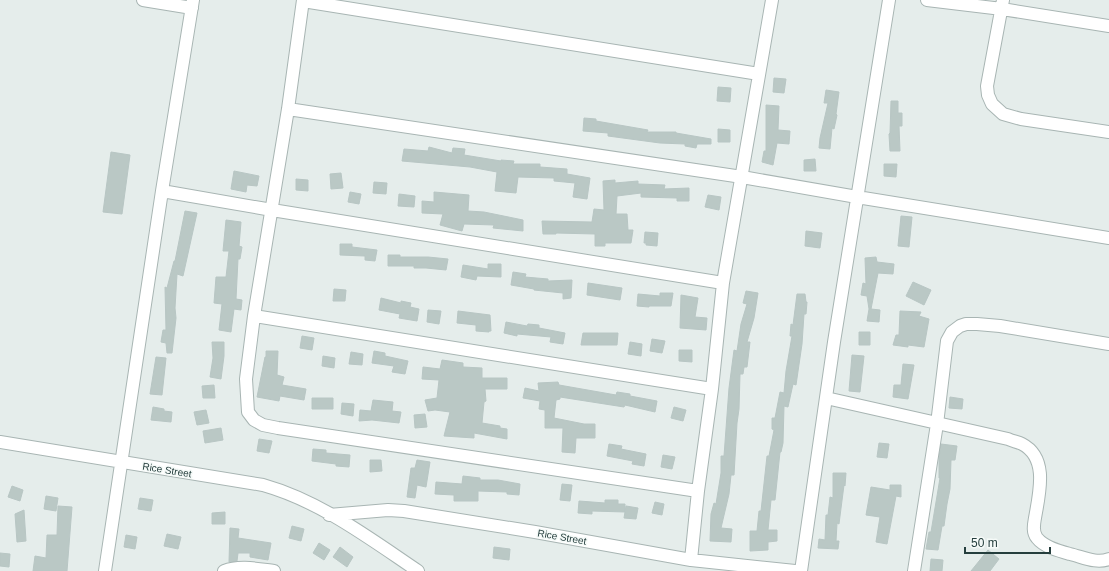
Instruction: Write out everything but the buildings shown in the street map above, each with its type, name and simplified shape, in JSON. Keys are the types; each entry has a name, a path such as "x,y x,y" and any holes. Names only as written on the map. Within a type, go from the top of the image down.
{"street":[{"path":"105,571 162,191 193,4 143,0"},
{"path":"698,491 263,425 254,420 248,412 246,379 254,316 288,109 303,0 759,74"},
{"path":"691,560 698,491 712,389 724,283 772,0"},
{"path":"801,571 826,398 889,0"},
{"path":"927,0 1002,4 1109,26"},
{"path":"1002,4 987,86 988,95 992,104 1004,114 1021,119 1109,132"},
{"path":"288,109 742,177 1109,238"},
{"path":"162,191 724,283"},
{"path":"254,316 712,389"},
{"path":"914,571 937,424 947,342 952,332 960,326 966,324 1000,326 1109,344"},
{"path":"826,398 1008,440 1023,445 1034,453 1038,460 1040,471 1040,489 1034,531 1036,537 1042,543 1062,552 1096,561 1104,561 1109,559"},
{"name":"Rice Street","path":"0,442 263,485 288,493 354,528 418,571"},
{"name":"Rice Street","path":"329,515 388,510 404,511 535,532 691,560 795,571"},
{"path":"224,571 242,568 274,571"}]}
